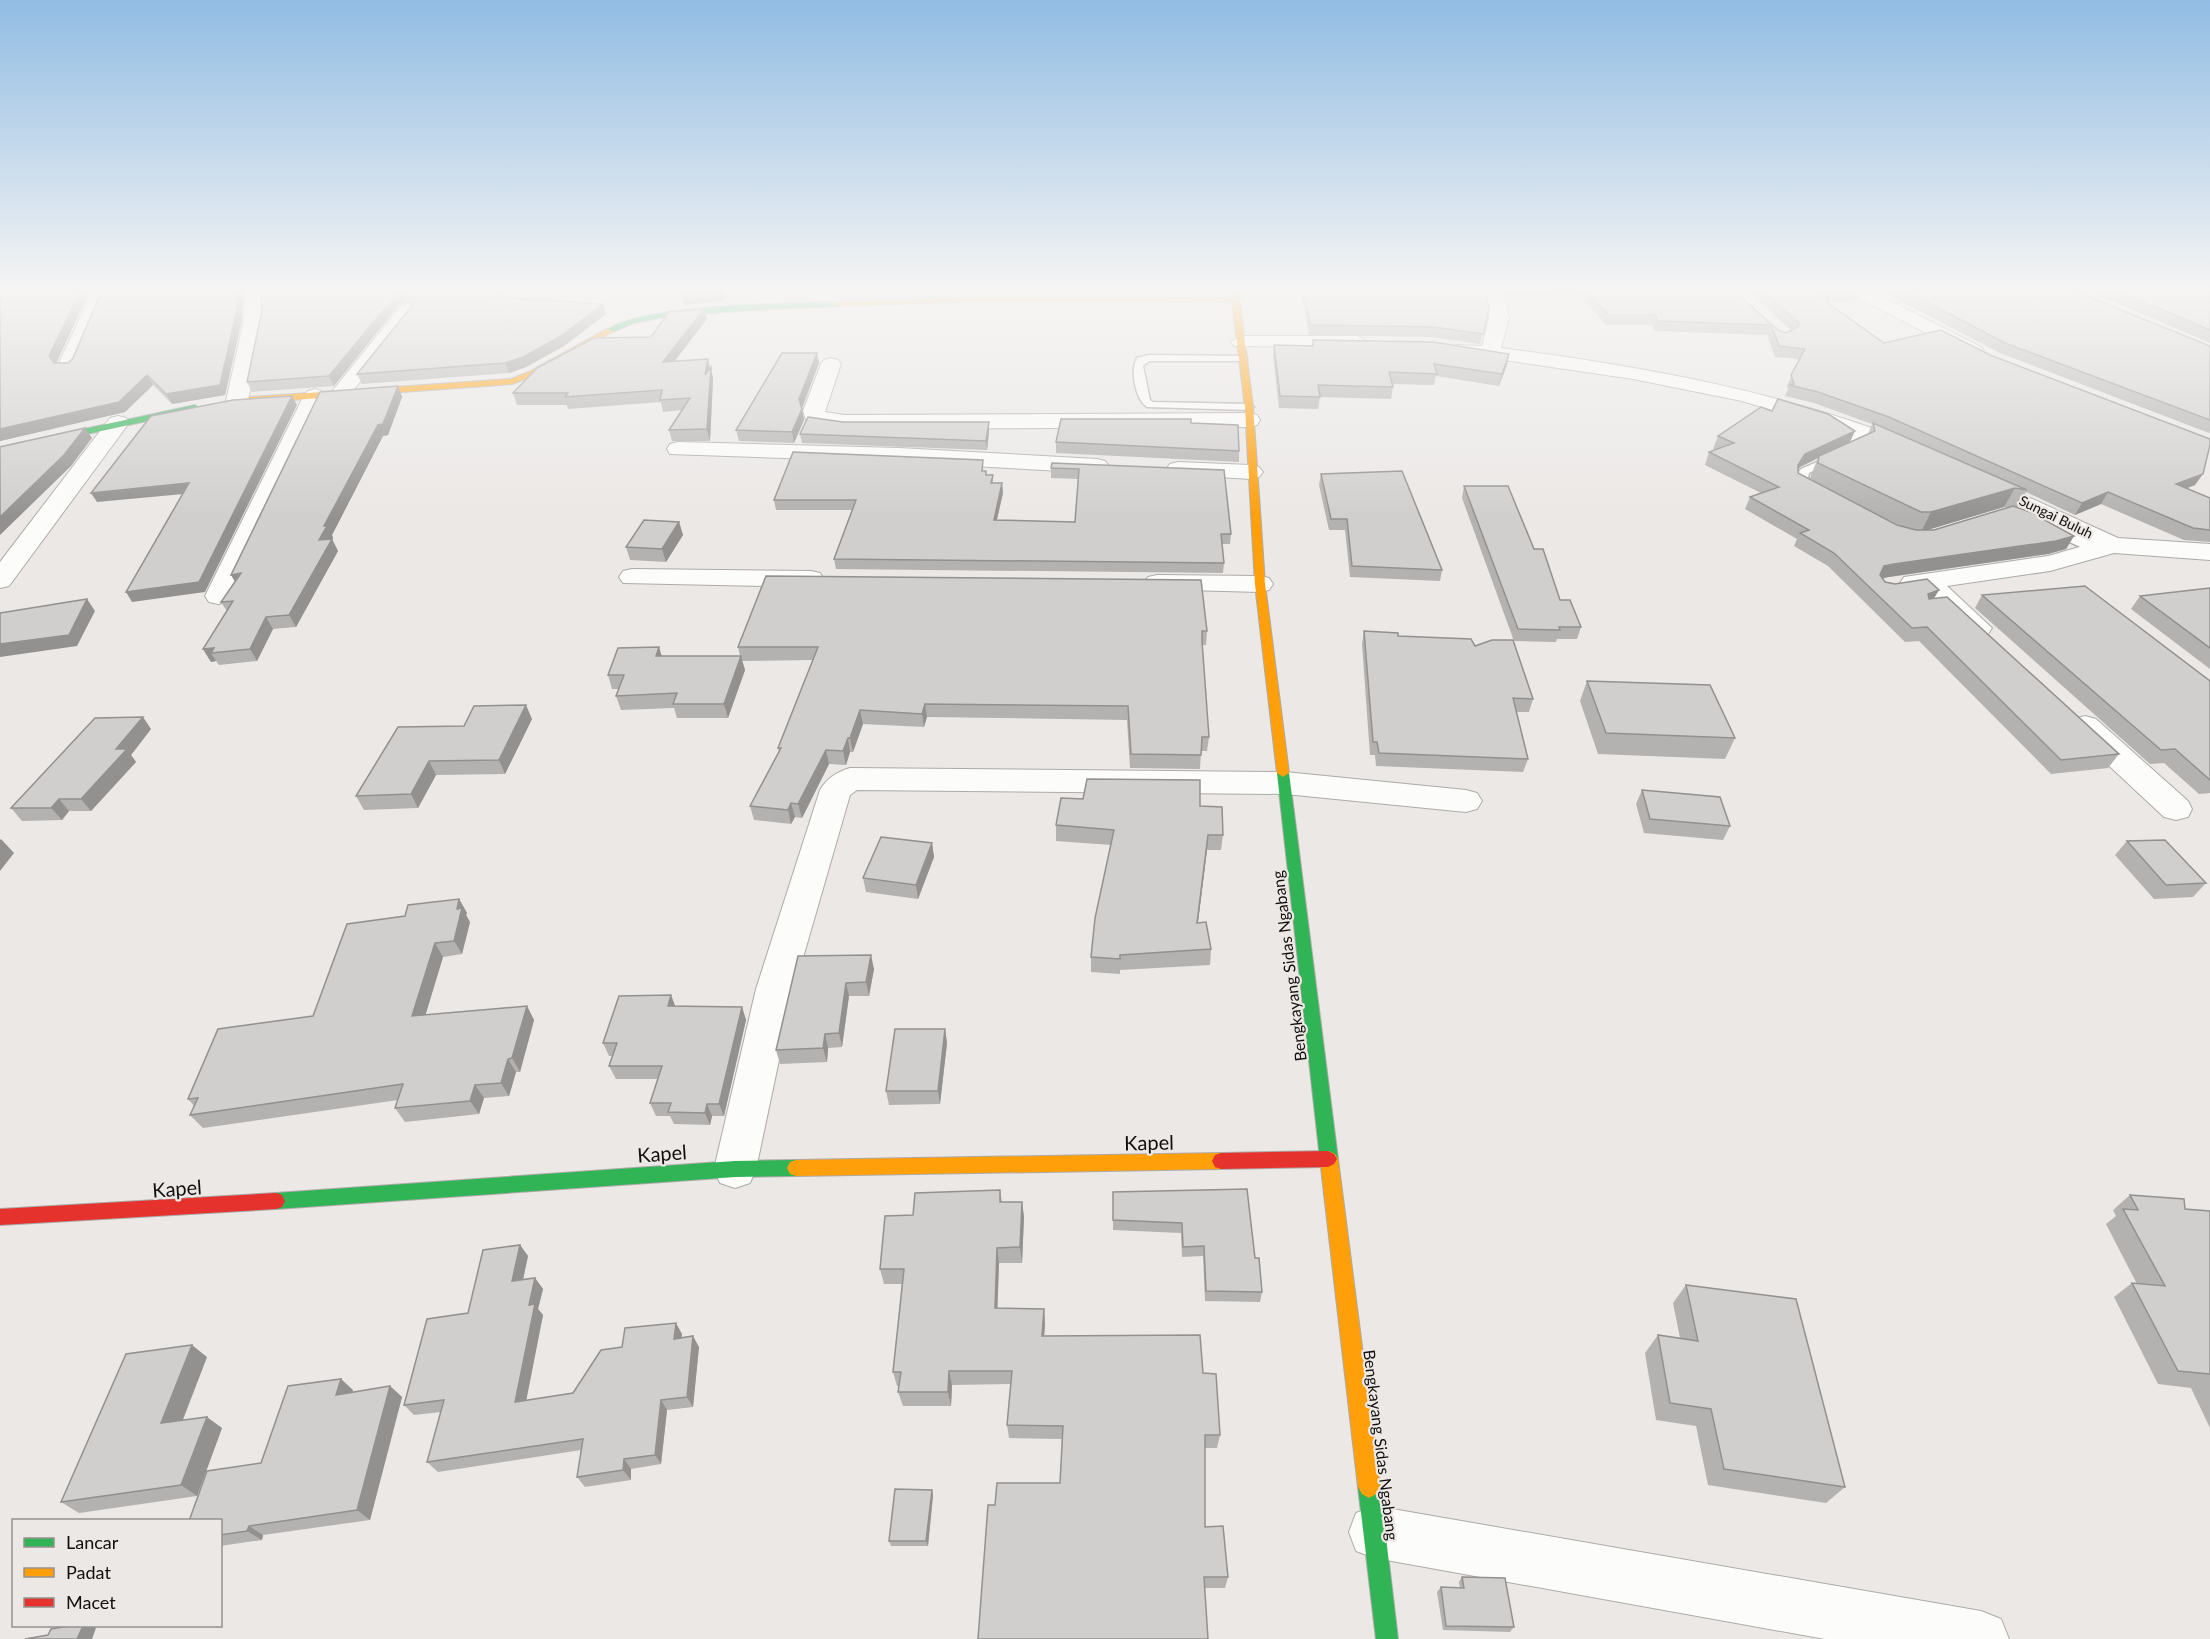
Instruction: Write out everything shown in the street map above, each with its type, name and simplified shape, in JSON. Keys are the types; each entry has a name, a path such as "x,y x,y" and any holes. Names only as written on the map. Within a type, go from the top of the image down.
{"main road":[{"path":"0,450 118,423 225,403 512,381 549,364"},
{"name":"Bengkayang Sidas Ngabang","path":"1244,364 1260,584 1387,1639"},
{"name":"Kapel","path":"0,1217 134,1211 735,1169 1328,1160"}],"street":[{"path":"225,403 238,364"},
{"path":"341,393 364,364"},
{"path":"831,364 814,411 819,420 844,422 1249,414"},
{"path":"1568,364 1696,385 1805,410 1875,435 1929,459"},
{"path":"218,596 315,395"},
{"path":"0,580 118,423"},
{"path":"678,449 888,455 1122,467"},
{"path":"1157,468 1251,472"},
{"name":"Sungai Buluh","path":"1962,473 2104,547 2210,552"},
{"path":"1888,587 2050,563 2104,547"},
{"path":"2050,563 2078,585"},
{"path":"633,577 832,579"},
{"path":"1926,581 1995,644"},
{"path":"1128,583 1260,584"},
{"path":"2064,706 2176,808"},
{"path":"735,1169 775,989 803,891 836,790 842,784 862,778 1285,783 1466,801"},
{"path":"1375,1532 1981,1639"}],"lane":[{"path":"1139,364 1145,401 1151,405 1249,414"},
{"path":"1805,410 1848,434 1859,443 1855,449 1805,471 1800,479 1801,485 1817,495"},
{"path":"2023,517 2104,547"}],"building":[{"path":"0,364 225,364 220,385 166,394 147,375 119,402 0,429"},
{"path":"251,364 339,364 329,376 247,382"},
{"path":"365,364 485,364 357,374"},
{"path":"544,364 707,364 705,375 711,367 707,429 669,430 690,398 660,400 662,390 565,397 568,393 513,393 537,368"},
{"path":"775,364 813,364 799,399 802,409 792,432 736,430"},
{"path":"1276,364 1434,364 1437,374 1389,372 1393,387 1318,385 1320,397 1280,396"},
{"path":"1437,364 1505,364 1502,374"},
{"path":"1797,364 2015,364 2210,439 2203,474 2176,484 2210,498 2210,530 2193,528 2108,492 2082,503 1889,417 1818,392 1789,385 1794,384 1791,375"},
{"path":"2062,364 2210,364 2210,420"},
{"path":"398,386 383,424 378,425 324,526 327,526 319,540 332,539 289,615 266,617 250,649 211,653 214,648 203,649 233,601 221,602 241,573 231,575 320,392"},
{"path":"292,396 199,582 126,592 189,483 91,493 151,416 233,400"},
{"path":"1778,399 1828,414 1855,431 1805,454 1798,465 1798,473 1897,525 1916,530 1934,530 2013,506 2044,517 2041,518 2074,536 2056,541 1884,566 1880,575 1885,582 1895,584 1927,579 1939,590 1928,594 1929,599 1947,597 2119,754 2061,760 1927,627 1912,628 1834,553 1800,533 1809,530 1750,497 1779,487 1709,452 1734,443 1718,436 1761,407 1772,411"},
{"path":"808,417 843,422 989,422 986,441 800,434"},
{"path":"1061,419 1191,419 1191,423 1238,425 1239,451 1056,442"},
{"path":"1873,423 2027,490 2015,488 1931,512 1921,512 1818,463 1819,456 1875,431"},
{"path":"85,428 64,455 0,517 0,447"},
{"path":"793,452 983,460 982,471 986,471 986,475 993,475 991,483 1002,483 994,520 1075,522 1079,469 1051,468 1052,463 1224,470 1231,534 1221,534 1224,563 834,559 856,500 774,500"},
{"path":"1402,471 1442,570 1352,566 1347,519 1331,519 1321,474"},
{"path":"1464,486 1508,486 1534,549 1543,549 1560,600 1570,600 1581,627 1559,627 1560,630 1518,629"},
{"path":"644,520 679,522 662,549 626,547"},
{"path":"766,576 1201,580 1207,631 1202,631 1202,641 1209,737 1202,737 1201,755 1131,754 1128,706 925,704 922,714 860,710 843,751 826,750 798,804 791,803 788,810 750,806 781,748 778,748 818,647 738,647"},
{"path":"2085,586 2210,681 2210,780 2175,749 2161,750 1982,595"},
{"path":"2210,588 2210,648 2140,596"},
{"path":"87,599 69,635 0,644 0,613"},
{"path":"1364,631 1398,633 1398,636 1471,639 1475,646 1492,640 1513,640 1533,699 1513,698 1528,759 1379,753 1377,742 1373,742"},
{"path":"659,647 656,656 741,656 724,704 673,704 677,693 616,696 624,675 608,675 618,648"},
{"path":"1587,681 1710,685 1735,738 1606,733"},
{"path":"526,705 499,760 429,761 411,794 356,796 398,727 464,726 474,706"},
{"path":"143,717 116,749 127,749 81,799 59,799 51,808 11,808 95,718"},
{"path":"1087,779 1200,780 1200,806 1222,807 1223,835 1208,835 1197,923 1206,922 1211,949 1120,955 1120,959 1091,957 1095,918 1114,830 1056,825 1061,798 1083,799"},
{"path":"1642,790 1720,797 1730,826 1650,819"},
{"path":"881,837 932,843 916,885 863,878"},
{"path":"2165,840 2206,883 2166,885 2127,841"},
{"path":"459,899 457,909 462,908 454,941 435,943 412,1016 527,1006 512,1058 508,1059 501,1083 475,1085 470,1101 395,1108 403,1084 190,1115 198,1098 188,1099 218,1029 313,1016 347,924 405,916 408,905"},
{"path":"871,955 866,982 846,983 839,1033 825,1034 823,1048 776,1050 798,956"},
{"path":"671,995 668,1006 742,1007 719,1104 707,1104 705,1113 668,1112 671,1103 650,1103 662,1066 609,1066 617,1043 603,1043 619,996"},
{"path":"895,1029 945,1029 938,1091 886,1091"},
{"path":"1247,1189 1255,1258 1259,1258 1262,1292 1206,1291 1204,1246 1183,1247 1182,1223 1113,1220 1113,1192"},
{"path":"1000,1190 1000,1202 1022,1202 1020,1247 997,1248 995,1308 1044,1309 1042,1336 1200,1335 1203,1373 1216,1374 1220,1435 1205,1435 1205,1527 1223,1526 1228,1577 1204,1577 1208,1639 978,1639 988,1505 995,1505 997,1483 1060,1483 1063,1426 1007,1425 1012,1371 949,1371 948,1392 898,1392 901,1372 893,1372 904,1269 880,1269 885,1216 913,1215 915,1193"},
{"path":"2130,1195 2184,1199 2185,1209 2210,1211 2210,1374 2178,1371 2132,1283 2165,1286 2123,1209 2138,1210"},
{"path":"520,1245 512,1281 535,1278 529,1305 535,1304 515,1402 573,1393 601,1350 622,1347 625,1328 676,1323 674,1339 693,1336 687,1397 661,1400 655,1455 624,1459 623,1470 577,1477 583,1439 427,1462 444,1400 404,1405 427,1319 468,1313 483,1250"},
{"path":"1686,1285 1796,1299 1845,1487 1724,1469 1711,1409 1670,1403 1658,1335 1698,1341"},
{"path":"192,1345 161,1423 207,1417 181,1485 61,1502 126,1354"},
{"path":"341,1379 336,1395 390,1386 357,1510 249,1526 247,1531 222,1535 222,1519 190,1519 207,1471 261,1463 288,1386"},
{"path":"895,1489 932,1490 926,1541 889,1541"},
{"path":"1462,1577 1505,1578 1514,1627 1446,1626 1441,1587 1464,1588"},
{"path":"83,1627 77,1639 25,1639 48,1635 51,1629"}],"traffic: fast":[{"path":"0,450 195,408"},
{"path":"1283,773 1329,1159"},
{"path":"276,1201 735,1169 796,1168"},
{"path":"1369,1487 1387,1639"}],"traffic: slow":[{"path":"249,400 512,381 549,364"},
{"path":"1244,364 1249,407 1260,584 1283,773"},
{"path":"1329,1159 1369,1487"},
{"path":"796,1168 1221,1161"}],"traffic: jam":[{"path":"1221,1161 1328,1159"},
{"path":"0,1217 276,1201"}]}
